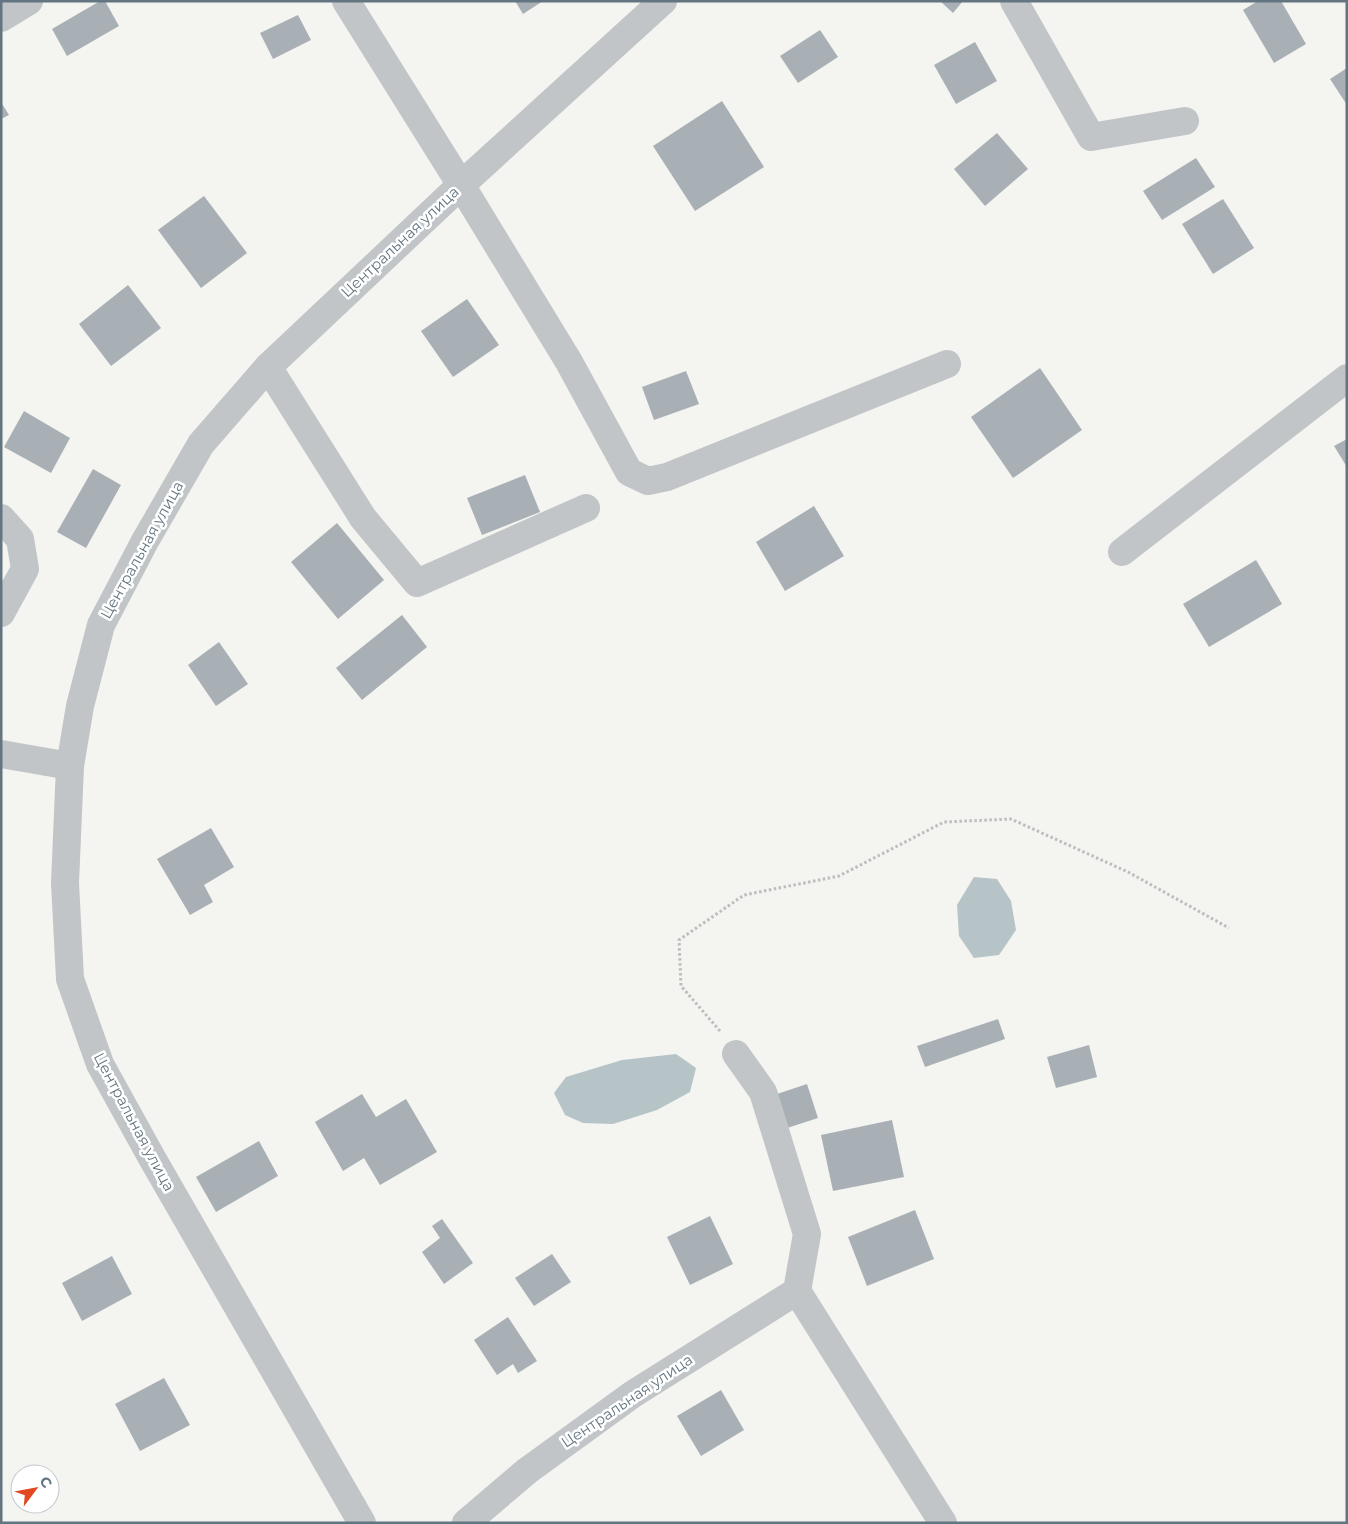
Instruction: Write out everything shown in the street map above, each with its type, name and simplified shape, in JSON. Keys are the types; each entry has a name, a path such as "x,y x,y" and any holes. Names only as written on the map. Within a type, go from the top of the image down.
{"street":[{"path":"1,18 29,1"},
{"path":"346,1 569,362 629,472 648,481 667,477 947,364"},
{"name":"Центральная улица","path":"362,1523 100,1064 70,979 65,883 70,766 80,706 101,625 145,541 202,444 268,367 461,185 663,1"},
{"path":"1014,1 1091,137 1184,121"},
{"path":"268,367 363,518 417,583 586,508"},
{"path":"1122,552 1347,378"},
{"path":"1,518 20,539 25,568 1,612"},
{"path":"1,754 70,766"},
{"path":"736,1054 763,1092 807,1234 797,1291 943,1523"},
{"name":"Центральная улица","path":"466,1523 527,1471 632,1394 797,1291"}],"path":[{"path":"736,1054 727,1039 681,986 680,940 744,895 838,876 944,822 1011,818 1128,872 1229,928"}],"shaded area":[{"path":"974,877 997,879 1011,901 1016,930 999,955 974,958 959,936 957,905"},
{"path":"676,1054 696,1068 690,1092 657,1110 613,1124 583,1123 565,1115 554,1093 566,1077 622,1060"}],"building":[{"path":"100,1 105,1 119,26 67,56 52,29"},
{"path":"515,1 543,1 523,14"},
{"path":"940,1 963,1 953,13"},
{"path":"1258,1 1281,1 1306,44 1274,63 1243,10"},
{"path":"298,15 311,40 273,59 260,33"},
{"path":"820,30 838,57 798,83 780,56"},
{"path":"975,42 997,81 956,104 934,65"},
{"path":"1347,68 1347,105 1330,79"},
{"path":"722,101 764,167 695,211 653,146"},
{"path":"1,102 9,115 1,119"},
{"path":"997,133 1028,169 985,206 954,169"},
{"path":"1196,158 1215,187 1162,220 1143,191"},
{"path":"204,196 247,253 201,288 158,230"},
{"path":"1223,199 1254,248 1213,274 1182,224"},
{"path":"128,285 161,328 111,366 79,324"},
{"path":"467,299 499,345 453,377 421,331"},
{"path":"1040,368 1082,430 1013,478 971,417"},
{"path":"686,371 699,404 654,420 642,387"},
{"path":"24,411 70,438 51,473 4,447"},
{"path":"1347,439 1347,467 1334,446"},
{"path":"93,469 121,485 86,548 57,532"},
{"path":"525,475 540,512 482,535 467,498"},
{"path":"814,506 844,556 785,591 756,542"},
{"path":"337,523 384,580 338,619 291,562"},
{"path":"1256,560 1282,604 1209,647 1183,604"},
{"path":"402,615 427,647 362,700 336,668"},
{"path":"219,642 248,684 216,706 188,665"},
{"path":"211,828 234,867 204,885 213,902 190,915 157,859"},
{"path":"998,1019 1005,1039 925,1067 917,1046"},
{"path":"1089,1045 1097,1077 1056,1088 1047,1057"},
{"path":"807,1084 818,1118 784,1129 774,1095"},
{"path":"362,1094 376,1117 406,1099 437,1152 380,1185 364,1158 343,1171 315,1122"},
{"path":"892,1120 904,1177 833,1191 821,1135"},
{"path":"259,1141 278,1176 216,1212 196,1177"},
{"path":"915,1210 934,1259 867,1286 848,1237"},
{"path":"710,1216 733,1264 690,1285 667,1237"},
{"path":"442,1219 473,1263 444,1284 422,1252 440,1238 432,1226"},
{"path":"552,1254 571,1282 534,1306 515,1278"},
{"path":"112,1256 132,1294 82,1321 62,1283"},
{"path":"508,1317 537,1361 518,1373 513,1364 497,1375 474,1340"},
{"path":"164,1378 190,1425 140,1451 115,1404"},
{"path":"721,1390 744,1430 701,1456 677,1416"}]}
